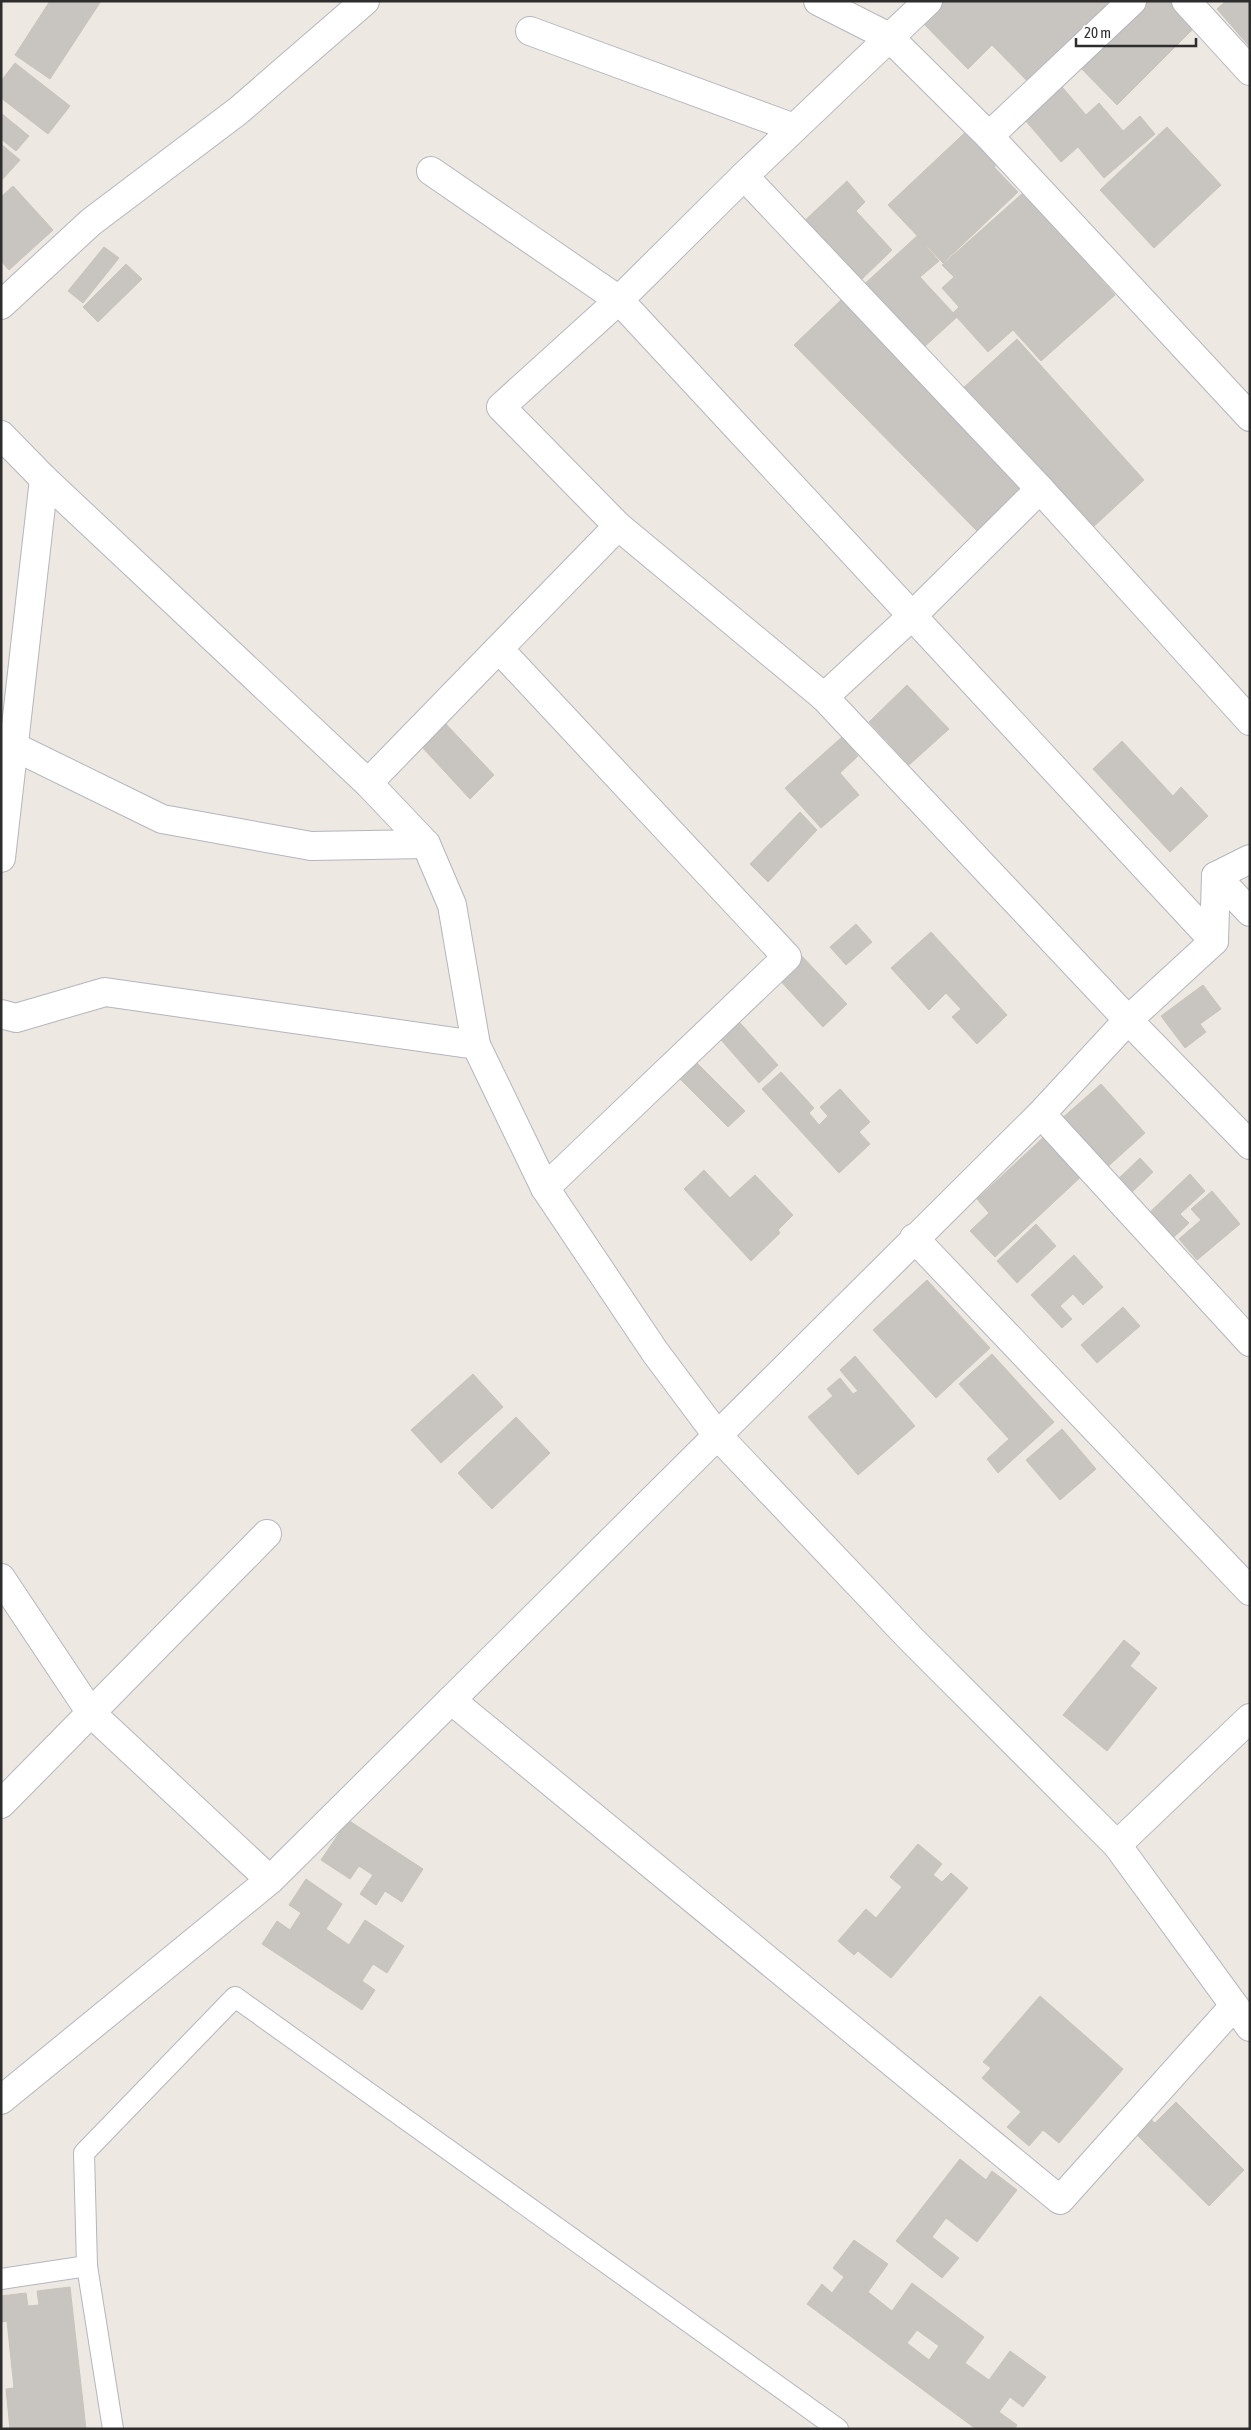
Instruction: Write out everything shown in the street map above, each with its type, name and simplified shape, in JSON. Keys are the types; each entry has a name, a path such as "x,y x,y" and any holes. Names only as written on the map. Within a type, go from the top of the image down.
{"street":[{"path":"1,305 91,222 238,111 365,1"},
{"path":"818,1 890,37 989,136 1250,417"},
{"path":"928,1 744,176 619,300 501,408 618,526 824,697 1128,1020 1250,1145"},
{"path":"989,136 1132,1"},
{"path":"1186,1 1250,71"},
{"path":"530,31 794,128"},
{"path":"431,171 619,300 1214,941"},
{"path":"744,176 1040,489 1250,721"},
{"path":"1,435 44,479 368,783 426,844 452,905 476,1045 545,1188 655,1352 717,1435 912,1640 1117,1845 1242,2017 1060,2200 451,1700"},
{"path":"1,858 44,479"},
{"path":"824,697 912,616 1040,489"},
{"path":"368,783 618,526"},
{"path":"499,649 787,957 545,1188"},
{"path":"15,747 162,819 311,846 426,844"},
{"path":"1216,876 1250,860"},
{"path":"1,2100 270,1880 1040,1114 1128,1020 1214,941 1216,876"},
{"path":"1216,876 1250,912"},
{"path":"1,1014 16,1018 105,992 476,1045"},
{"path":"1040,1114 1250,1342"},
{"path":"914,1238 1250,1591"},
{"path":"1,1804 267,1534"},
{"path":"1,1578 91,1713 270,1880"},
{"path":"1117,1845 1250,1718"}],"lane":[{"path":"113,2429 87,2266 84,2154 235,1997 838,2429"},
{"path":"1,2279 87,2266"}],"building":[{"path":"50,1 101,1 50,79 15,55"},
{"path":"942,1 1123,1 1035,89 992,45 968,69 921,21"},
{"path":"1137,1 1169,1 1195,27 1117,105 1075,62"},
{"path":"1226,1 1250,1 1249,46 1217,9"},
{"path":"15,63 70,106 48,134 1,98 1,81"},
{"path":"1057,81 1086,115 1099,103 1123,131 1140,116 1155,134 1104,178 1078,147 1061,162 1019,113"},
{"path":"1,113 29,136 16,151 1,139"},
{"path":"973,125 1004,158 994,167 1018,192 943,263 888,205"},
{"path":"1167,127 1221,185 1154,248 1100,190"},
{"path":"1,144 20,160 1,181"},
{"path":"847,181 865,202 856,211 892,250 859,282 800,225"},
{"path":"13,186 53,230 9,270 1,261 1,197"},
{"path":"1024,192 1115,295 1041,361 1013,330 988,352 953,313 959,307 942,288 954,277 942,265"},
{"path":"917,236 939,261 920,277 957,317 923,348 860,288"},
{"path":"104,247 119,258 83,303 68,291"},
{"path":"126,264 142,279 98,322 83,307"},
{"path":"841,300 1024,487 978,532 794,345"},
{"path":"1017,339 1144,480 1090,530 962,389"},
{"path":"907,685 949,729 909,765 869,722"},
{"path":"445,723 494,775 470,799 421,746"},
{"path":"842,737 858,756 840,773 859,795 821,828 785,788"},
{"path":"1122,741 1173,796 1181,787 1208,816 1170,852 1093,769"},
{"path":"800,812 817,830 768,882 750,864"},
{"path":"856,924 872,942 846,965 830,947"},
{"path":"931,932 1007,1015 977,1044 952,1017 961,1009 946,993 929,1010 891,968"},
{"path":"799,953 847,1004 823,1027 775,975"},
{"path":"1203,985 1221,1009 1200,1024 1206,1032 1185,1048 1161,1016"},
{"path":"733,1015 778,1065 759,1083 714,1032"},
{"path":"692,1058 745,1111 728,1127 676,1075"},
{"path":"781,1072 814,1108 809,1113 819,1125 828,1116 820,1107 840,1089 870,1122 859,1132 870,1144 839,1173 762,1089"},
{"path":"1101,1084 1145,1133 1104,1170 1060,1120"},
{"path":"1048,1133 1085,1173 995,1257 970,1231 989,1213 977,1199"},
{"path":"1140,1158 1153,1172 1128,1196 1115,1182"},
{"path":"704,1170 730,1198 755,1175 793,1215 778,1230 780,1233 751,1261 684,1189"},
{"path":"1190,1174 1205,1191 1180,1214 1189,1223 1173,1238 1150,1212"},
{"path":"1212,1191 1240,1224 1197,1260 1179,1239 1201,1220 1191,1209"},
{"path":"1036,1224 1056,1246 1017,1283 997,1261"},
{"path":"1074,1255 1103,1287 1083,1305 1073,1294 1060,1306 1072,1319 1062,1328 1031,1295"},
{"path":"927,1280 990,1348 936,1398 873,1330"},
{"path":"1123,1307 1140,1326 1097,1363 1081,1345"},
{"path":"992,1354 1054,1422 998,1473 987,1459 1009,1439 959,1384"},
{"path":"855,1356 915,1426 858,1475 808,1417 833,1396 827,1389 840,1378 853,1394 858,1391 840,1370"},
{"path":"473,1374 503,1407 441,1463 411,1430"},
{"path":"516,1417 550,1453 492,1509 458,1473"},
{"path":"1062,1429 1096,1469 1060,1500 1026,1460"},
{"path":"1124,1640 1140,1653 1130,1666 1157,1688 1107,1751 1063,1715"},
{"path":"348,1820 423,1869 402,1902 385,1891 376,1905 360,1894 373,1875 359,1866 350,1879 321,1860"},
{"path":"918,1844 942,1864 933,1875 942,1882 951,1873 968,1888 891,1978 858,1951 854,1955 838,1941 866,1909 876,1918 902,1887 890,1877"},
{"path":"306,1879 342,1904 326,1929 349,1945 365,1920 404,1946 387,1973 373,1964 362,1981 375,1990 362,2010 262,1944 277,1921 290,1930 301,1913 289,1905"},
{"path":"1040,1996 1123,2069 1059,2143 1043,2130 1029,2146 1007,2127 1021,2112 982,2078 991,2068 983,2062"},
{"path":"1176,2102 1244,2170 1209,2206 1131,2129 1145,2115 1155,2123"},
{"path":"960,2159 986,2180 992,2171 1017,2190 977,2242 946,2218 932,2237 959,2258 942,2278 896,2241"},
{"path":"854,2240 888,2264 868,2292 892,2311 912,2283 984,2337 965,2363 989,2380 1010,2351 1046,2377 1023,2407 1010,2397 999,2412 1017,2425 1014,2429 976,2429 807,2304 822,2284 832,2293 844,2277 833,2268","holes":["917,2330 939,2346 929,2360 907,2343"]},
{"path":"70,2287 86,2429 10,2429 6,2389 14,2388 7,2321 1,2322 1,2296 26,2293 28,2306 39,2305 37,2291"}]}
